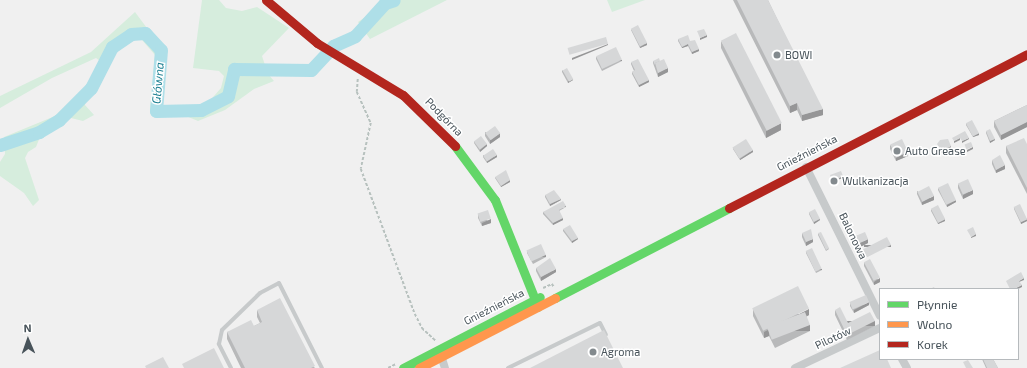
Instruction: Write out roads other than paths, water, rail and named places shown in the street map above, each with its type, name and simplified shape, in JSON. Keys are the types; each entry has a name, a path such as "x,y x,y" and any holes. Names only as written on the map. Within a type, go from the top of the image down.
{"main road":[{"name":"Podgórna","path":"266,0 317,43 339,55 416,105 478,173 495,200 536,304"},
{"name":"Gnieźnieńska","path":"403,368 440,353 1027,54"},
{"name":"Gnieźnieńska","path":"536,304 556,290 598,273"},
{"name":"Gnieźnieńska","path":"418,368 440,353"}],"street":[{"name":"Balonowa","path":"806,167 879,314"},
{"name":"Pilotów","path":"795,368 879,328"},
{"path":"440,353 445,368"}],"lane":[{"path":"231,368 219,344 222,330 260,293 279,283 322,368"},
{"path":"508,368 600,323 609,342"}],"waterway":[{"name":"Główna","path":"0,145 39,132 59,120 91,88 112,47 131,34 145,33 161,50 156,111 201,110 228,96 234,69 311,70 333,46 355,36 385,3 394,0"}],"place":[{"name":"BOWI","path":"777,55"},
{"name":"Auto Grease","path":"897,151"},
{"name":"Wulkanizacja","path":"834,181"},
{"name":"Agroma","path":"593,352"}]}
